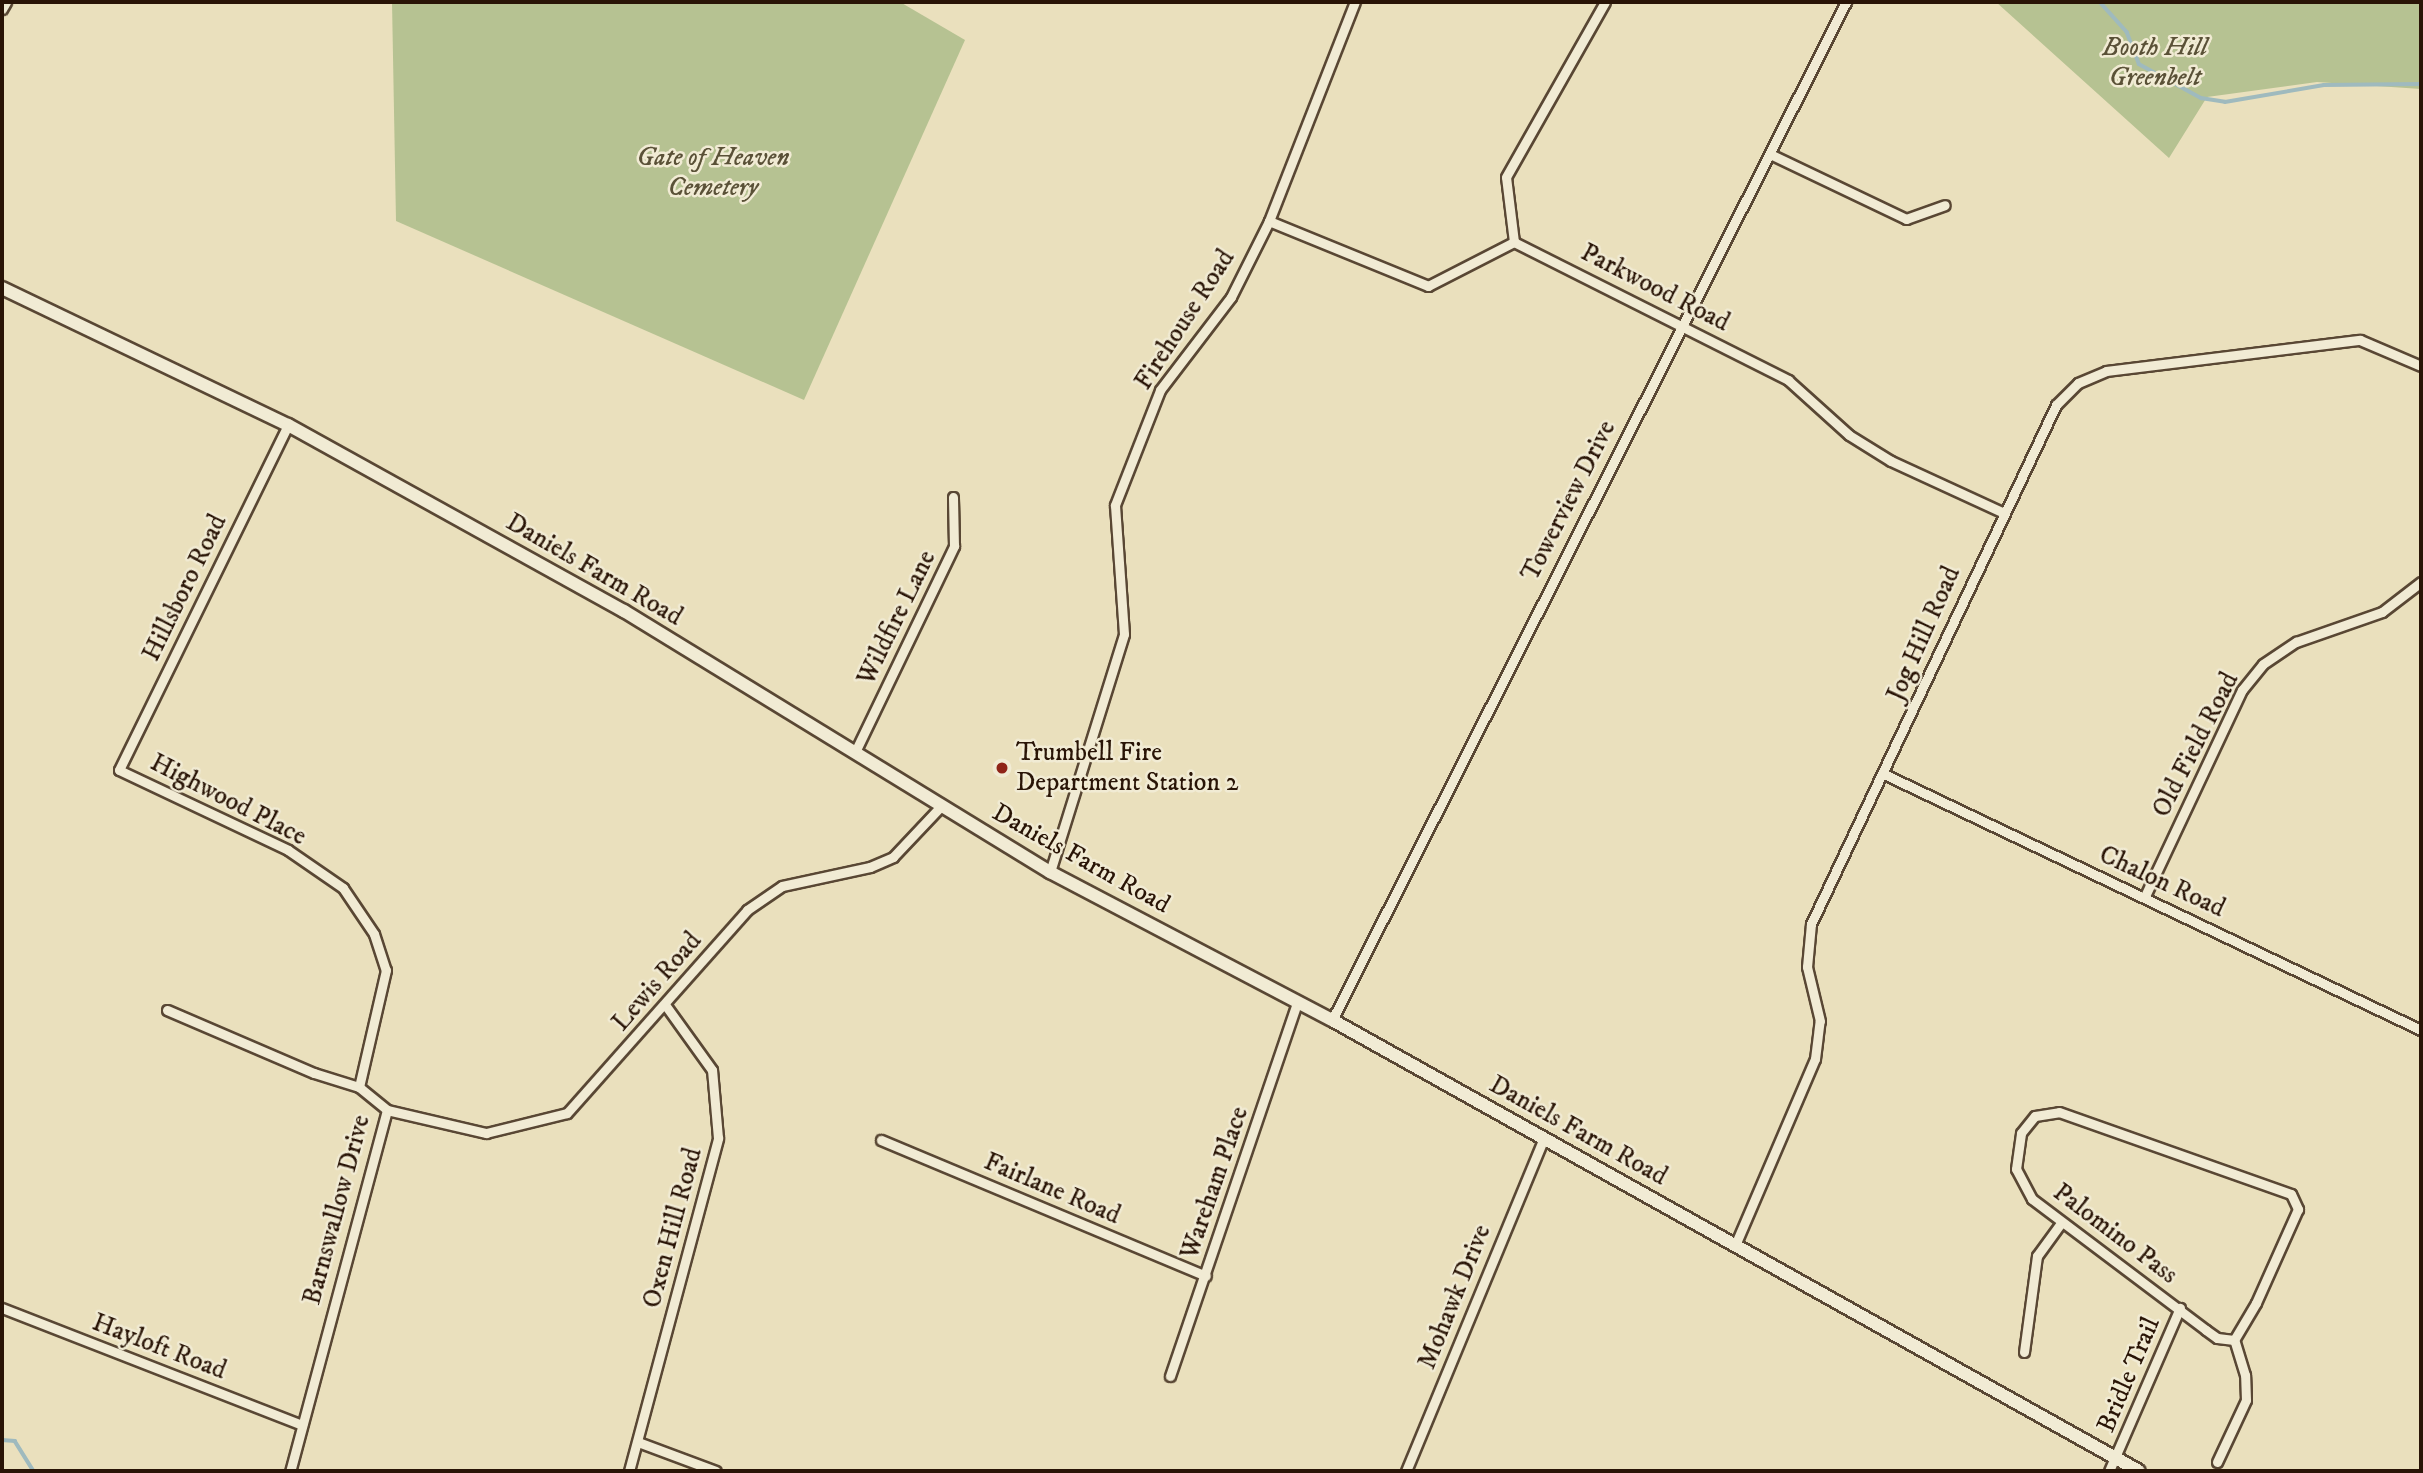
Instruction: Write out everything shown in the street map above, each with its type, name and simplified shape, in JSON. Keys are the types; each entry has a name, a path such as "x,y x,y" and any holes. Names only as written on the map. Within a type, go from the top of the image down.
{"main road":[{"name":"Daniels Farm Road","path":"2,288 288,425 624,611 1050,872 1332,1020 1543,1140 1736,1243 2139,1471"}],"street":[{"path":"2,9 6,2"},
{"name":"Firehouse Road","path":"1050,872 1124,634 1115,505 1160,390 1231,297 1269,221 1355,2"},
{"path":"1269,221 1428,286 1514,242 1506,177 1605,2"},
{"name":"Towerview Drive","path":"1332,1020 1846,2"},
{"path":"1770,154 1906,219 1945,205"},
{"name":"Parkwood Road","path":"1514,242 1682,324 1788,380 1849,435 1891,461 2002,512"},
{"name":"Jog Hill Road","path":"1736,1243 1815,1059 1820,1021 1807,967 1811,924 1884,774 2002,512 2056,405 2078,383 2106,371 2360,340 2421,366"},
{"name":"Hillsboro Road","path":"119,770 288,425"},
{"name":"Wildfire Lane","path":"855,752 954,546 953,497"},
{"name":"Old Field Road","path":"2145,896 2242,690 2263,664 2296,642 2382,612 2416,590 2421,582"},
{"name":"Highwood Place","path":"119,770 288,850 343,888 374,934 386,970"},
{"name":"Chalon Road","path":"1884,774 2145,896 2421,1030"},
{"name":"Lewis Road","path":"387,1110 486,1133 567,1113 763,897 782,886 837,876 893,857 942,806"},
{"name":"Barnswallow Drive","path":"290,1471 387,1110 359,1087 386,970"},
{"name":"Wareham Place","path":"1170,1376 1297,1003"},
{"name":"Oxen Hill Road","path":"629,1471 718,1138 712,1070 666,1006"},
{"path":"167,1010 314,1073 359,1087"},
{"name":"Palomino Pass","path":"2059,1112 2291,1194 2298,1209 2256,1303 2234,1339 2217,1338 2180,1308 2061,1223 2032,1199 2016,1169 2021,1133 2035,1116 2059,1112"},
{"name":"Fairlane Road","path":"881,1140 1206,1276"},
{"name":"Mohawk Drive","path":"1406,1471 1543,1140"},
{"path":"2024,1352 2037,1256 2061,1223"},
{"name":"Hayloft Road","path":"2,1308 302,1425"},
{"name":"Bridle Trail","path":"2109,1471 2117,1458 2180,1308"},
{"path":"2217,1462 2246,1400 2245,1375 2234,1339"},
{"path":"638,1442 716,1471"}],"green space":[{"name":"Gate of Heaven Cemetery","path":"392,2 900,2 965,40 804,400 396,221"},
{"name":"Booth Hill Greenbelt","path":"1996,2 2421,2 2421,89 2317,82 2207,97 2169,158"}],"waterway":[{"path":"2100,2 2127,32 2139,64 2201,98 2225,102 2324,85 2421,84"},
{"path":"2,1440 15,1441 34,1471"}],"place":[{"name":"Trumbell Fire Department Station 2","path":"1002,768"}]}
